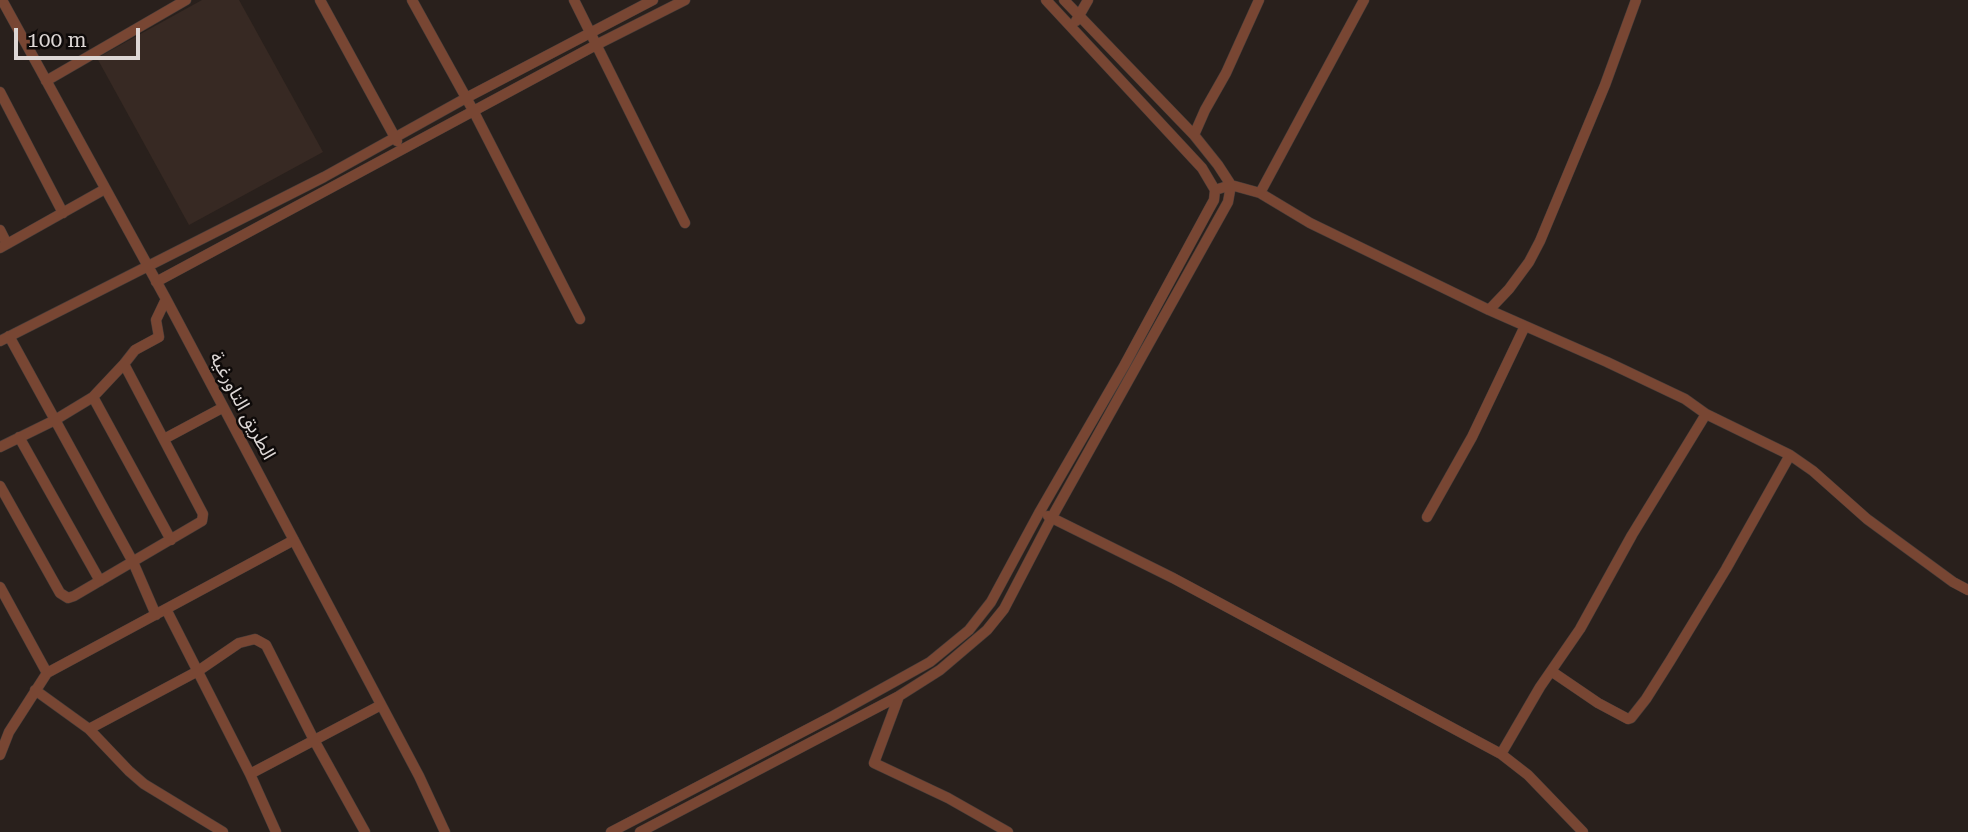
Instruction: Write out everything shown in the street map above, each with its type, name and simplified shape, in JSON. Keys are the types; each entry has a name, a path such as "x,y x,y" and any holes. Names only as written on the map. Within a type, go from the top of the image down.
{"street":[{"name":"الطريق التاورغية","path":"2,0 166,299 381,705 445,832"},
{"path":"46,81 186,0"},
{"path":"320,0 402,149"},
{"path":"412,0 474,112 580,319"},
{"path":"573,0 685,223"},
{"path":"156,615 134,562 55,420 5,339 324,177 466,98 653,0"},
{"path":"156,282 596,45 685,0"},
{"path":"611,832 930,662 969,630 991,602 1214,200 1215,190 1202,168 1046,0"},
{"path":"640,832 899,696 940,670 988,629 1004,609 1052,517 1228,202 1231,185 1219,165 1194,135 1064,0"},
{"path":"1072,27 1088,0"},
{"path":"1194,135 1259,0"},
{"path":"1260,193 1364,0"},
{"path":"1489,310 1529,262 1539,241 1605,85 1636,0"},
{"path":"0,92 3,106 63,212"},
{"path":"1215,190 1231,185 1260,193 1310,223 1489,310 1674,393 1706,414 1790,455 1813,471 1867,519 1968,590"},
{"path":"0,230 4,246 105,189"},
{"path":"0,447 55,420 93,397 135,351 159,337 156,320 166,299"},
{"path":"1427,517 1472,438 1525,326"},
{"path":"1136,342 1147,348"},
{"path":"0,486 60,593 68,598 202,521 203,514 124,365"},
{"path":"93,397 171,540"},
{"path":"164,439 222,408"},
{"path":"1501,754 1580,629 1632,535 1706,414"},
{"path":"19,437 100,581"},
{"path":"1551,671 1598,703 1628,719 1631,718 1658,680 1726,569 1790,455"},
{"path":"1039,513 1173,578 1501,754 1528,775 1583,832"},
{"path":"0,755 9,732 47,673 294,541"},
{"path":"0,587 47,673"},
{"path":"166,609 275,829 262,832"},
{"path":"89,729 198,671 239,643 255,639 266,645 365,832"},
{"path":"35,690 89,729 144,784 223,832"},
{"path":"899,696 874,763 948,798 1008,832"},
{"path":"250,774 381,705"},
{"path":"731,768 739,781"}],"shaded area":[{"path":"202,0 239,0 323,152 189,225 97,58"}]}
